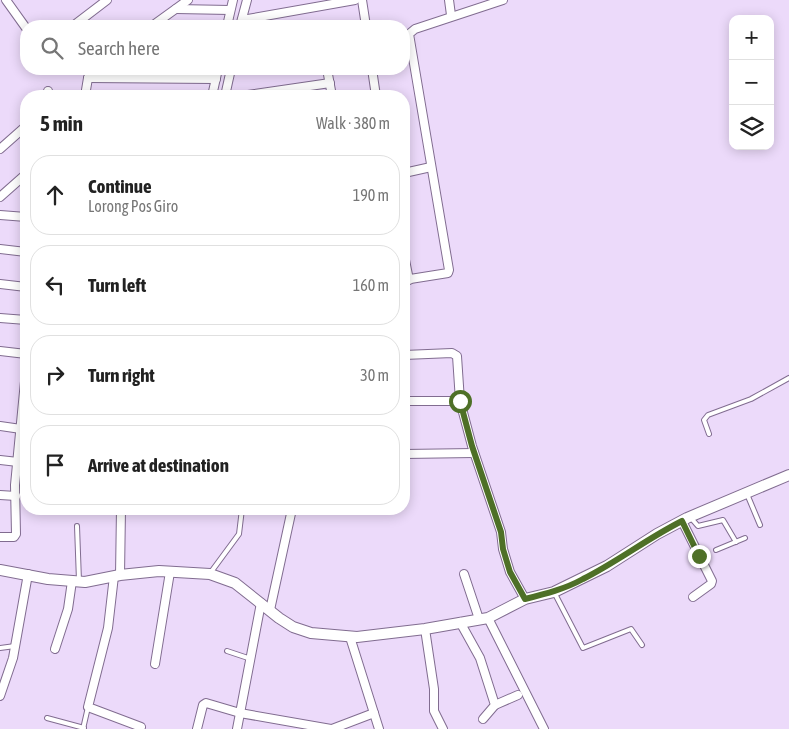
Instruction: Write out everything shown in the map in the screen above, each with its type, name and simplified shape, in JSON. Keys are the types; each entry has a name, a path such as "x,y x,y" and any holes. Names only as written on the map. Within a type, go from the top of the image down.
{"main road":[{"path":"0,570 48,579 76,581 170,572 210,574 235,583 293,627 311,633 350,637 425,628 483,618 525,599 554,592 606,566 657,534 686,519 789,475"}],"street":[{"path":"6,0 20,20"},
{"path":"81,20 107,0"},
{"path":"160,20 188,0"},
{"path":"228,20 233,0"},
{"path":"242,20 247,0"},
{"path":"256,20 355,0"},
{"path":"362,0 365,20"},
{"path":"449,0 452,16"},
{"path":"410,32 499,1"},
{"path":"176,9 230,10"},
{"path":"410,55 449,271 410,279"},
{"path":"86,90 88,78 91,75"},
{"path":"213,90 217,75"},
{"path":"226,90 230,75"},
{"path":"328,75 331,90"},
{"path":"373,75 375,90"},
{"path":"88,78 216,79"},
{"path":"282,90 330,83"},
{"path":"0,149 20,131"},
{"path":"410,172 431,167"},
{"path":"0,197 20,179"},
{"path":"0,215 20,217"},
{"path":"0,249 20,251"},
{"path":"0,284 20,286"},
{"path":"0,318 20,320"},
{"path":"0,351 20,353"},
{"path":"410,355 456,355 460,401 474,453 501,532 503,549 508,564 525,599"},
{"path":"410,401 460,401"},
{"path":"0,426 20,429"},
{"path":"0,537 16,535 16,496 20,440"},
{"path":"410,454 474,453"},
{"path":"0,460 18,462"},
{"path":"0,495 16,496"},
{"path":"121,515 117,576 108,628 88,707 141,727"},
{"path":"237,729 251,658 290,515"},
{"path":"686,519 712,581 711,584 693,597"},
{"path":"155,664 170,572"},
{"path":"0,696 15,646 28,574"},
{"path":"464,574 483,618 544,729"},
{"path":"55,650 76,581"},
{"path":"460,622 480,658 495,705"},
{"path":"425,628 434,689 434,711 443,728"},
{"path":"350,637 379,729"},
{"path":"482,719 495,705 518,695"},
{"path":"197,729 204,704 290,726 332,729 374,713"}],"lane":[{"path":"709,434 704,420 708,415 751,399 789,378"},
{"path":"746,492 760,525"},
{"path":"210,574 239,534 241,515"},
{"path":"686,519 698,526 723,520 736,542"},
{"path":"76,581 77,526"},
{"path":"716,550 745,538"},
{"path":"554,592 583,648 630,629 642,645"},
{"path":"0,648 15,646"},
{"path":"227,651 251,658"},
{"path":"47,718 83,729 88,707"}],"route":[{"path":"460,401 472,446 501,532 503,549 510,572 525,599 554,592 581,580 682,521 699,556"}]}
